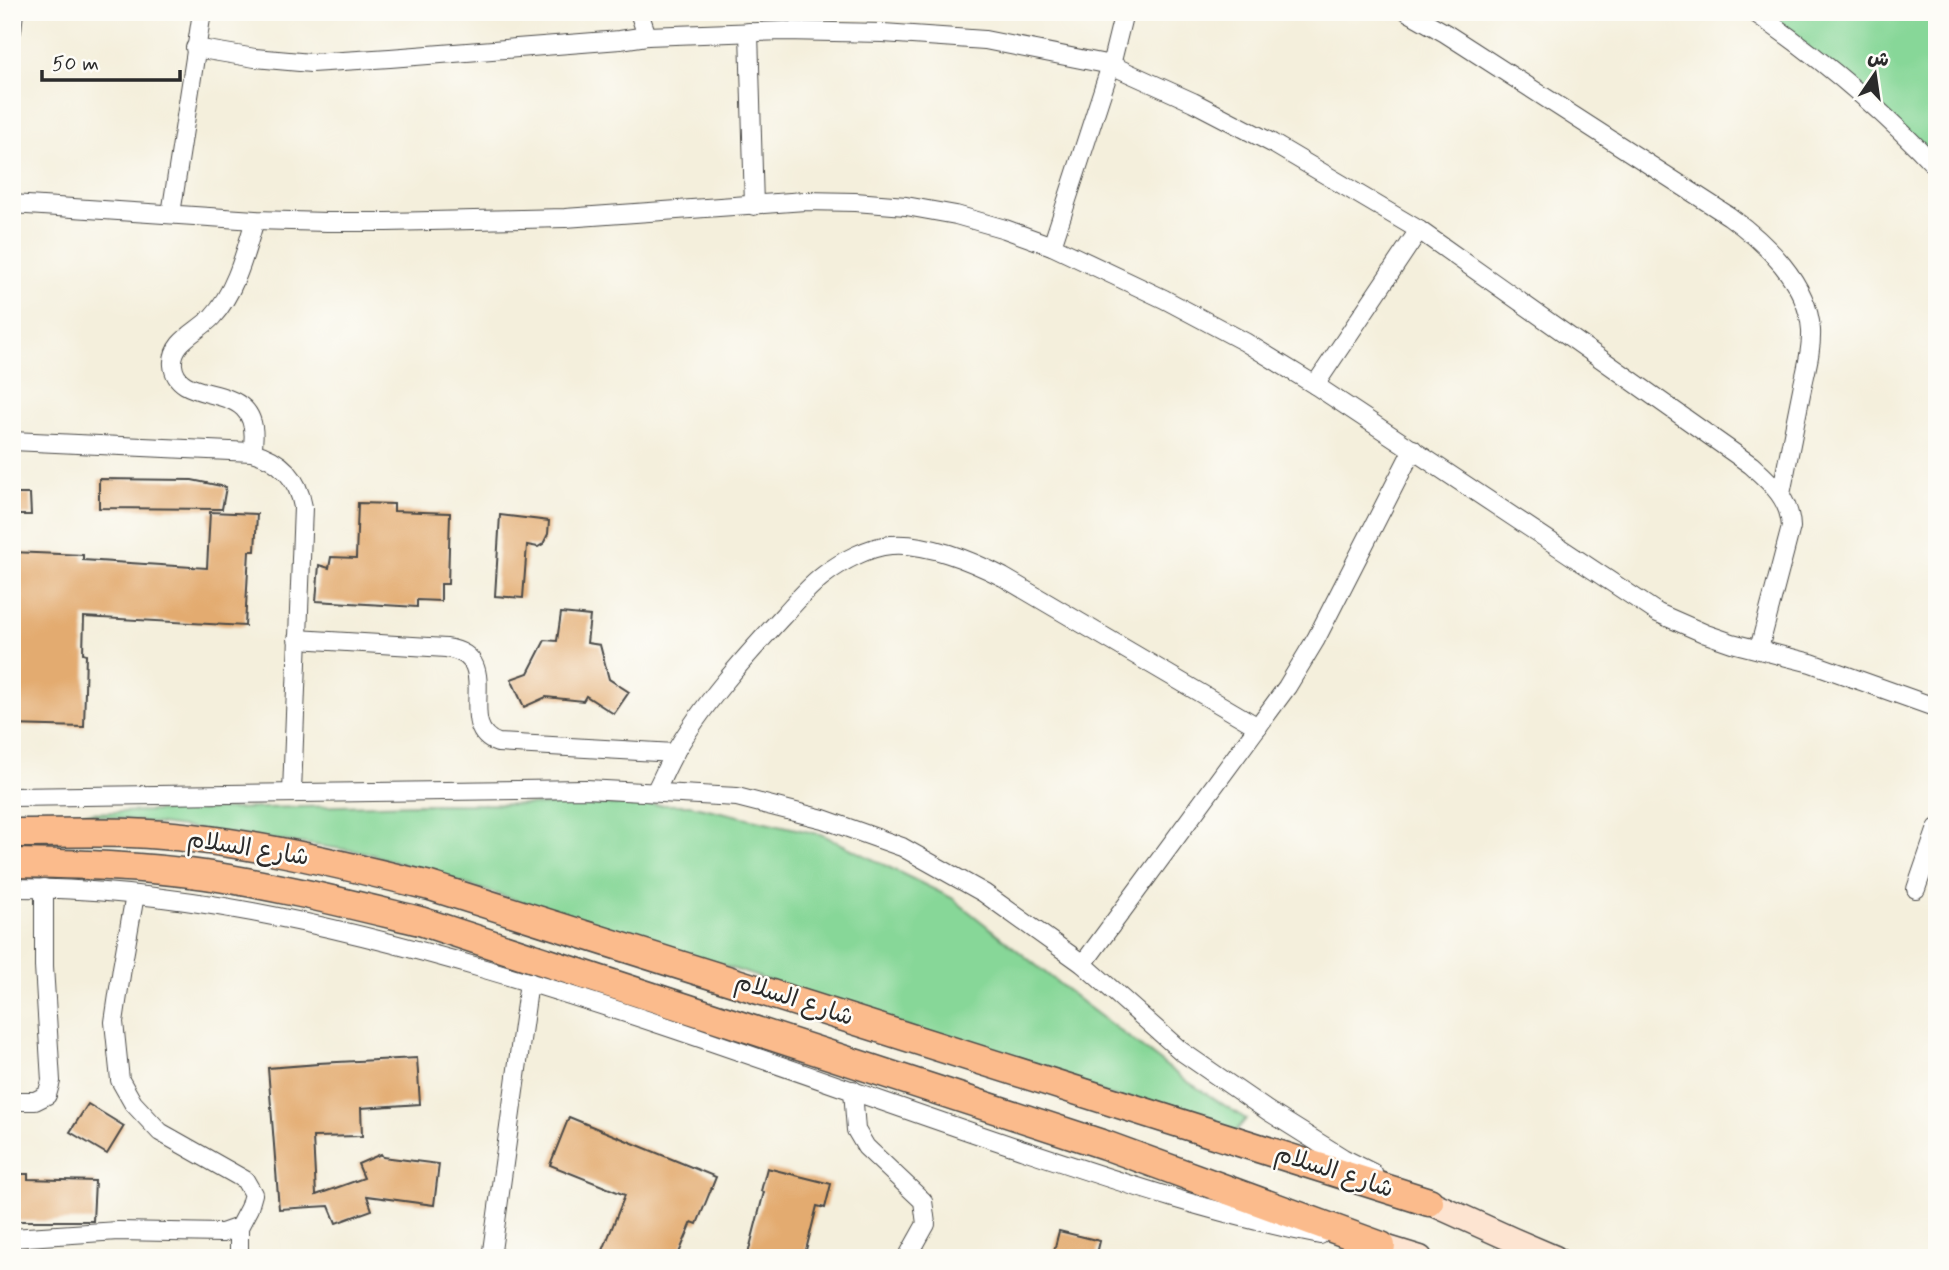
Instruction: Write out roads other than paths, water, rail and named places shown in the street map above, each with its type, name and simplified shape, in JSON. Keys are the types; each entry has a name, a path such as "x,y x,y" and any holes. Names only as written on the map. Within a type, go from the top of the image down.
{"highway":[{"name":"شارع السلام","path":"12,833 131,833 202,840 342,864 430,886 1429,1202"},
{"name":"شارع السلام","path":"12,863 137,868 202,875 261,884 420,921 1092,1141 1381,1246"}],"main road":[{"name":"شارع السلام","path":"1429,1202 1555,1258"},
{"name":"شارع السلام","path":"1381,1246 1420,1258"}],"street":[{"path":"12,31 14,12"},
{"path":"171,215 202,12"},
{"path":"639,12 647,36"},
{"path":"785,30 790,12"},
{"path":"1052,246 1111,65 1124,12"},
{"path":"1408,12 1445,33 1729,216 1751,232 1781,262 1800,295 1811,328 1809,358 1781,494"},
{"path":"1754,12 1804,46 1856,89 1906,134 1937,168"},
{"path":"195,48 255,58 311,63 647,36 785,30 985,40 1111,65 1193,102 1272,143 1419,230 1751,465 1781,494 1791,516 1791,527 1759,649"},
{"path":"749,32 754,206"},
{"path":"12,204 255,220 386,222 524,219 817,201 906,206 956,215 1052,246 1164,299 1245,342 1413,449 1658,613 1706,634 1811,663 1936,704"},
{"path":"253,452 253,426 240,404 183,384 176,376 173,364 175,352 182,342 211,318 224,300 239,270 255,220"},
{"path":"1315,385 1419,230"},
{"path":"12,441 253,452 268,456 288,472 300,494 303,507 292,792"},
{"path":"1083,964 1287,687 1316,639 1413,449"},
{"path":"655,792 675,753 723,686 809,588 839,564 891,545 915,547 960,558 1003,576 1258,727"},
{"path":"297,639 460,651 471,660 478,673 478,725 484,735 498,743 675,753"},
{"path":"12,797 586,789 737,797 823,819 902,847 984,894 1083,964 1181,1051 1268,1111 1343,1158 1429,1202"},
{"path":"1916,889 1937,828"},
{"path":"12,888 135,895 279,917 407,947 682,1030 944,1123 1166,1196 1292,1230 1381,1246"},
{"path":"12,1101 35,1101 47,1095 51,1081 44,966 44,888"},
{"path":"135,895 114,1022 120,1080 133,1102 160,1132 245,1180 253,1194 239,1227 239,1258"},
{"path":"491,1258 529,982"},
{"path":"853,1090 856,1130 866,1147 923,1201 926,1224 907,1258"},
{"path":"12,1238 118,1231 222,1233 239,1227"}]}
